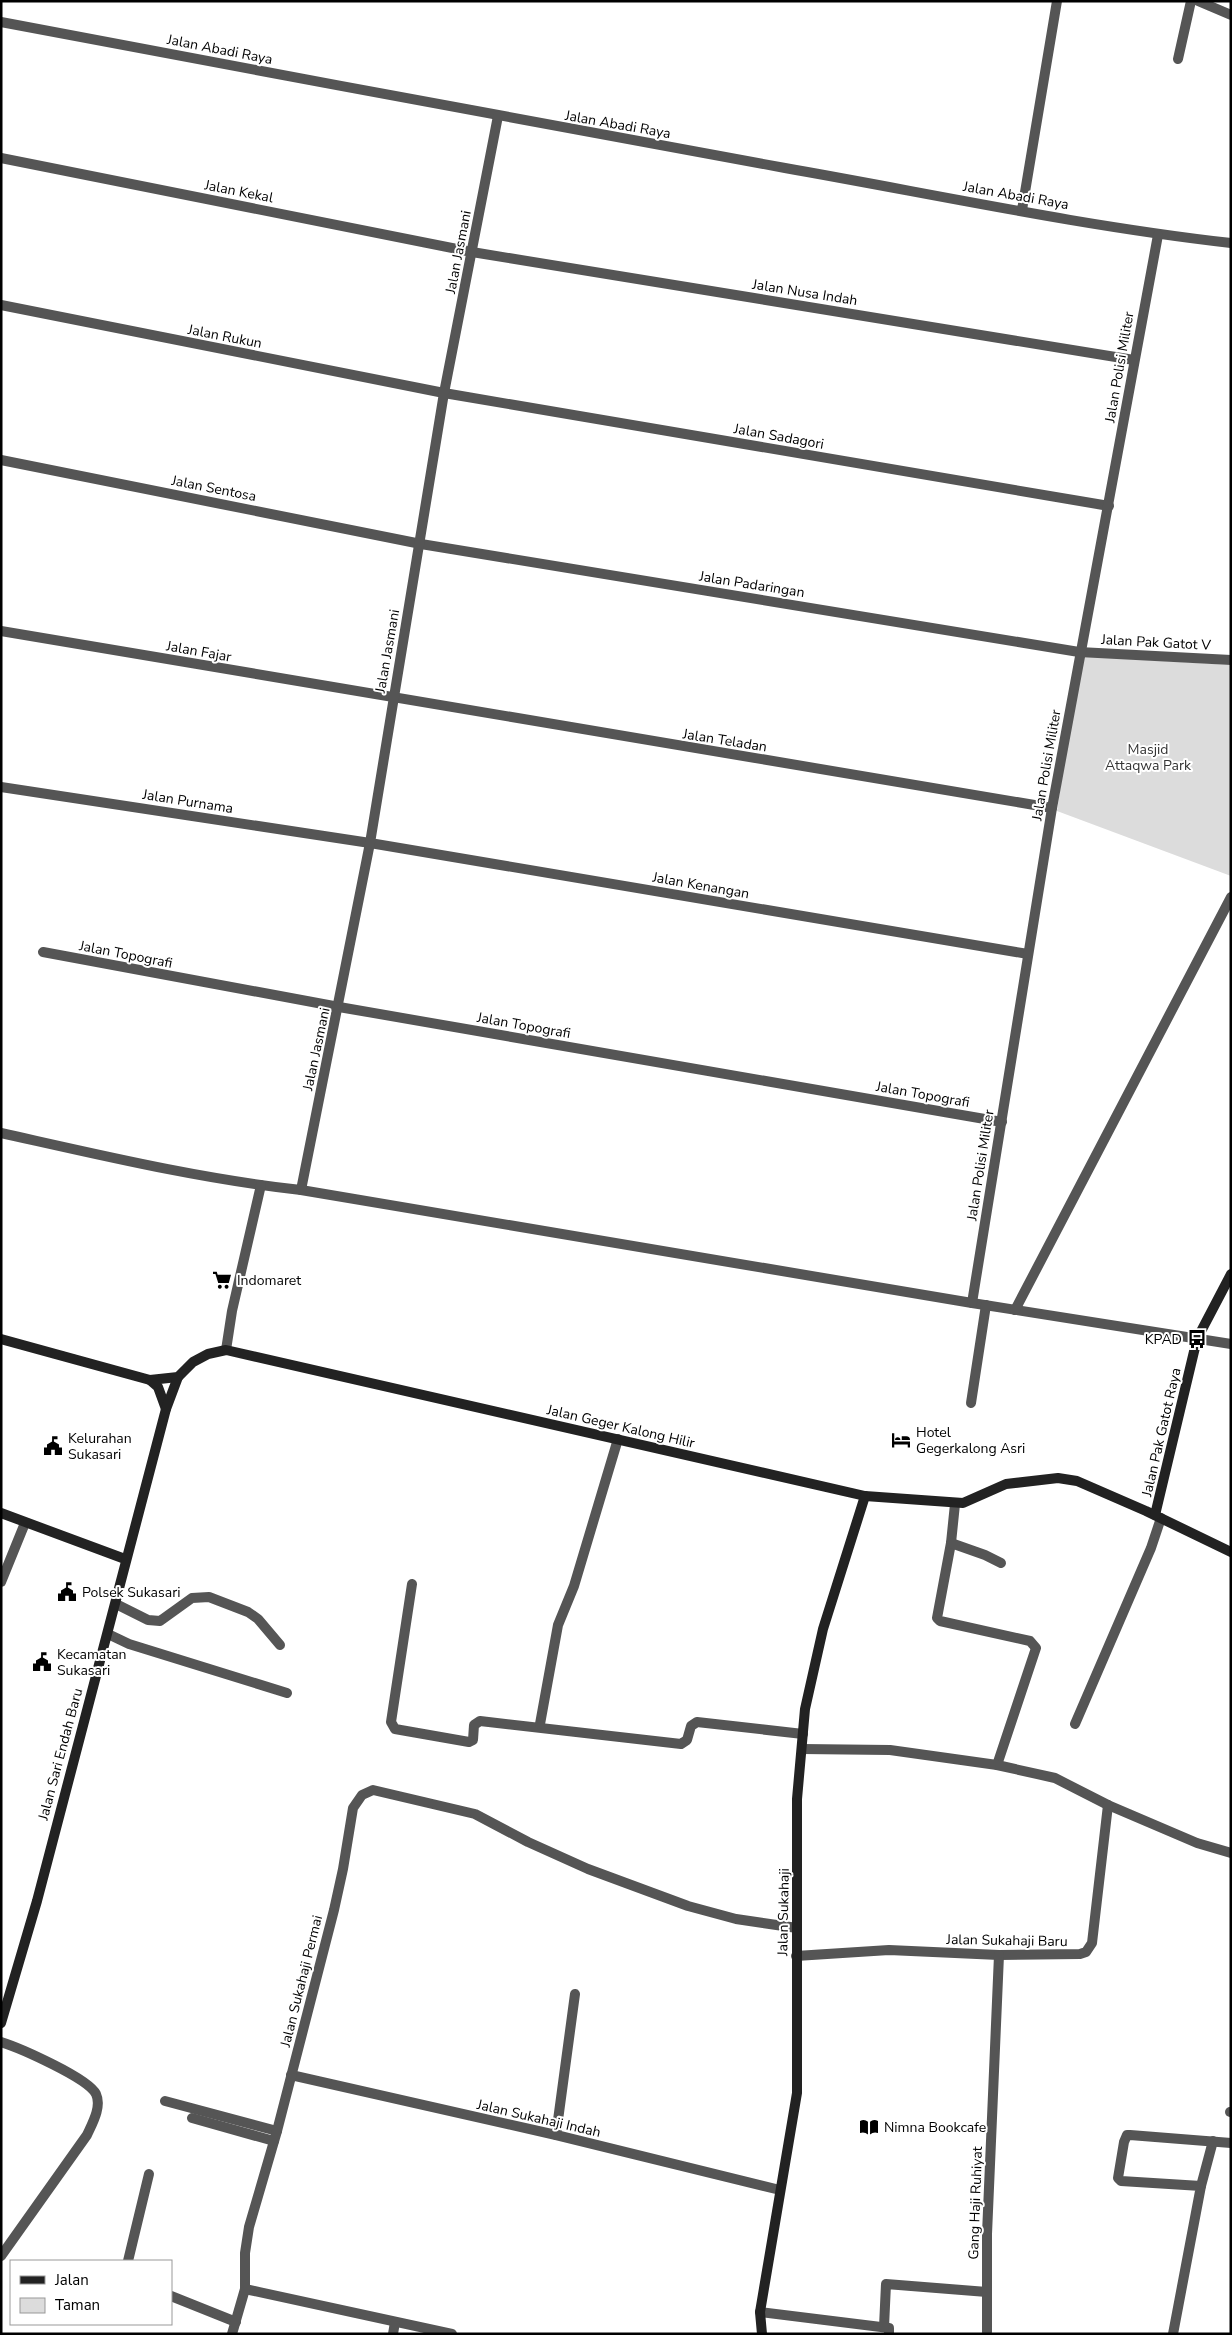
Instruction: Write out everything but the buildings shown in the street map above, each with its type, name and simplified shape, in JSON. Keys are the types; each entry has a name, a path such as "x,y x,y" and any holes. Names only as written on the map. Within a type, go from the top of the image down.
{"main road":[{"name":"Jalan Pak Gatot Raya","path":"1158,1516 1197,1339 1231,1274"},
{"path":"1,1339 150,1380 178,1377"},
{"name":"Jalan Geger Kalong Hilir","path":"178,1377 193,1362 208,1354 226,1350 403,1392 865,1496 954,1504 971,1501 1006,1484 1058,1478 1077,1481 1158,1516 1231,1552"},
{"name":"Jalan Sari Endah Baru","path":"1,2024 37,1901 166,1408 178,1377"},
{"path":"150,1380 158,1387 166,1408"},
{"name":"Jalan Sukahaji","path":"762,2334 760,2312 797,2093 798,1799 805,1709 823,1629 865,1496"},
{"path":"1,1513 125,1559"}],"street":[{"path":"1022,210 1056,1"},
{"path":"1178,59 1191,1"},
{"path":"1198,1 1231,15"},
{"name":"Jalan Abadi Raya","path":"1,22 498,116 1158,235 1231,243"},
{"name":"Jalan Jasmani","path":"301,1190 339,1007 370,843 392,698 421,544 444,393 498,116"},
{"name":"Jalan Kekal","path":"1,158 472,252"},
{"name":"Jalan Polisi Militer","path":"972,1303 1052,808 1158,235"},
{"name":"Jalan Nusa Indah","path":"472,252 1134,360"},
{"name":"Jalan Rukun","path":"1,305 444,393"},
{"name":"Jalan Sadagori","path":"444,393 1109,506"},
{"name":"Jalan Sentosa","path":"1,460 421,544"},
{"name":"Jalan Padaringan","path":"421,544 1080,652"},
{"name":"Jalan Fajar","path":"1,631 392,698"},
{"name":"Jalan Pak Gatot V","path":"1080,652 1231,660"},
{"name":"Jalan Teladan","path":"392,698 1052,808"},
{"name":"Jalan Purnama","path":"1,787 370,843"},
{"name":"Jalan Kenangan","path":"370,843 1028,954"},
{"path":"1015,1310 1231,897"},
{"name":"Jalan Topografi","path":"43,952 339,1007 1002,1122"},
{"path":"1,1133 116,1158 261,1185 301,1190 972,1303 1231,1344"},
{"path":"226,1350 232,1311 261,1185"},
{"path":"971,1403 986,1305"},
{"path":"540,1724 558,1625 574,1586 618,1439"},
{"path":"954,1504 951,1543 936,1615 938,1620 1030,1641 1036,1648 997,1766"},
{"path":"1075,1724 1151,1548 1158,1516"},
{"path":"1,1582 25,1523"},
{"path":"951,1543 985,1555 1001,1564"},
{"path":"412,1584 391,1722 395,1729 469,1742 472,1740 474,1725 480,1721 681,1744 687,1740 691,1726 697,1722 803,1734"},
{"path":"116,1604 148,1620 160,1621 192,1598 209,1597 248,1612 258,1620 280,1645"},
{"path":"108,1634 128,1644 287,1693"},
{"path":"802,1749 890,1750 997,1766 1055,1778 1108,1805 1197,1843 1231,1852"},
{"name":"Jalan Sukahaji Permai","path":"232,2334 245,2289 246,2240 277,2131 342,1877 353,1808 356,1800 367,1791 373,1790 475,1814 528,1842 588,1868 688,1906 736,1919 797,1928"},
{"name":"Jalan Sukahaji Baru","path":"796,1956 889,1950 999,1955 1080,1954 1090,1948 1093,1937 1108,1805"},
{"name":"Gang Haji Ruhiyat","path":"987,2332 987,2234 999,1955"},
{"path":"556,2135 575,1994"},
{"path":"1,2042 18,2047 89,2085 97,2095 96,2114 86,2135 1,2256"},
{"name":"Jalan Sukahaji Indah","path":"291,2075 556,2135 780,2190"},
{"path":"165,2101 277,2131"},
{"path":"192,2118 274,2141"},
{"path":"1201,2186 1121,2181 1118,2178 1126,2136 1130,2134 1231,2143"},
{"path":"1173,2334 1201,2186 1213,2141"},
{"path":"128,2260 149,2174"},
{"path":"760,2312 887,2329 886,2284 987,2292"},
{"path":"245,2289 452,2334"},
{"path":"172,2296 236,2322"},
{"path":"393,2334 395,2322"}],"green space":[{"name":"Masjid Attaqwa Park","path":"1080,656 1231,665 1231,876 1057,811"}],"place":[{"name":"Indomaret","path":"222,1280"},
{"name":"KPAD","path":"1197,1339"},
{"name":"Hotel Gegerkalong Asri","path":"901,1440"},
{"name":"Kelurahan Sukasari","path":"53,1446"},
{"name":"Polsek Sukasari","path":"67,1592"},
{"name":"Kecamatan Sukasari","path":"42,1662"},
{"name":"Nimna Bookcafe","path":"869,2127"}]}
